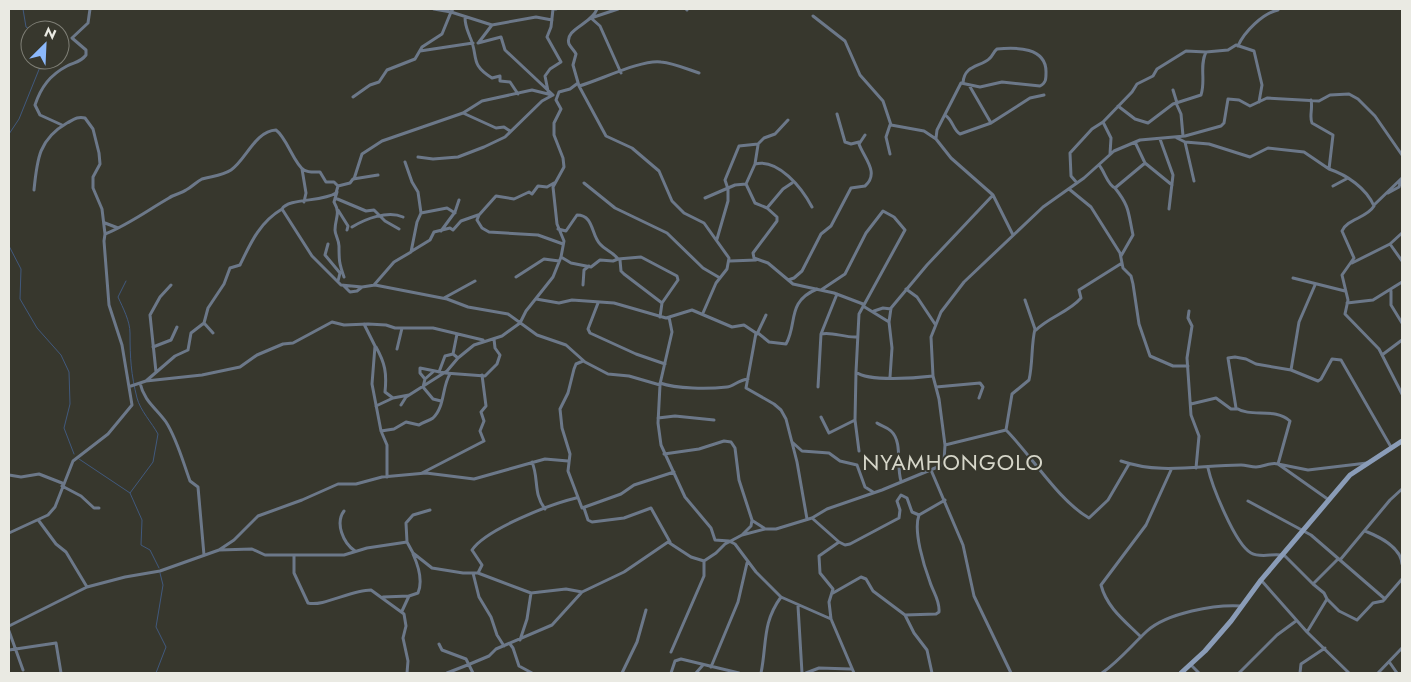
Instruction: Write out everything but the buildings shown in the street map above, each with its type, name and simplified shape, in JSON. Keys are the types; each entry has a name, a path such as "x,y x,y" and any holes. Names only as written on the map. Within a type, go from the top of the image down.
{"main road":[{"path":"1181,673 1191,665 1242,606 1282,555 1350,475 1402,441"}],"street":[{"path":"63,126 40,115 35,105 42,87 48,80 68,65 79,62 86,55 86,50 72,38 88,23 90,9"},
{"path":"434,9 452,10 465,17 492,25 536,17 552,20"},
{"path":"548,91 545,76 550,69 561,62 547,37 553,9 556,9"},
{"path":"591,18 597,9"},
{"path":"618,9 591,18 568,36 569,43 576,54 573,65 579,85 606,136 632,148 657,169 672,201 684,212 704,223 717,239 730,261"},
{"path":"353,97 370,85 379,82 387,70 415,58 422,47 442,34 452,10"},
{"path":"1238,46 1249,30 1269,12 1278,10"},
{"path":"814,16 845,42 860,75 883,101 890,124 886,137 890,154"},
{"path":"465,17 464,26 472,43 474,62 481,71 492,78 500,76 500,81 510,82 518,94"},
{"path":"591,18 600,26 621,73"},
{"path":"478,43 492,25"},
{"path":"420,51 478,43 501,37 505,50 553,95"},
{"path":"1077,183 1071,176 1070,153 1140,82 1153,76 1157,69 1186,51 1227,50 1238,46 1252,49 1255,53 1262,85 1259,102"},
{"path":"936,139 937,130 963,83 964,77 973,66 988,60 997,49 1031,51 1040,55 1046,63 1046,79 1043,85 1002,82 986,87 963,83"},
{"path":"1118,106 1146,124 1177,103 1198,96 1202,93 1205,76 1202,61 1206,52"},
{"path":"376,406 424,387 445,373 458,358 474,345 494,339 520,323 526,311 548,285 560,259 564,239 558,228 553,187 564,167 563,158 554,135 554,123 561,109 556,100 558,92 570,90 605,75 621,73 634,67 660,61 699,73"},
{"path":"969,84 991,123"},
{"path":"146,382 176,356 188,350 191,333 204,323 208,308 224,284 230,268 240,265 256,232 287,203 327,198 338,188 350,183 354,178 362,154 382,141 463,113 482,101 532,90 553,95"},
{"path":"1173,90 1180,114 1183,136"},
{"path":"664,454 698,449 724,441 731,442 734,448 739,480 752,520 757,526 776,530 812,518 827,509 874,493 942,464 945,445 930,348 935,324 950,301 972,273 1013,235 1043,208 1110,155 1135,142 1183,136 1224,123 1228,99 1239,100 1250,106 1270,98 1319,101 1337,94 1355,97 1383,126 1402,155"},
{"path":"418,157 433,159 458,157 505,137 517,123 528,116 542,101 553,95"},
{"path":"945,115 952,120 956,131 960,134 1005,116 1030,98 1044,95"},
{"path":"1311,100 1313,108 1310,117 1312,123 1333,135 1329,169"},
{"path":"463,113 496,128 504,127 510,131"},
{"path":"837,114 845,142 851,144 859,142 864,135"},
{"path":"9,533 48,516 55,507 72,461 108,434 132,406 122,345 109,305 104,223 101,206 93,188 93,177 100,161 94,130 86,119 80,117 50,134 42,146 34,190"},
{"path":"757,260 753,253 777,220 777,217 766,208 755,203 746,184 755,164 758,144 764,138 775,134 788,120"},
{"path":"1102,122 1111,138 1110,155"},
{"path":"890,124 895,127 924,131 936,139 951,158 993,195 1013,235"},
{"path":"105,234 157,207 169,197 186,191 201,180 232,170 245,152 270,131 278,131 287,142 288,148 302,168 308,172 320,172 326,182 334,182 338,188"},
{"path":"1176,137 1185,142 1210,144 1250,157 1268,148 1304,152 1329,169 1342,173 1369,197 1374,206"},
{"path":"1160,139 1172,170 1169,209"},
{"path":"788,280 794,278 802,271 821,234 831,226 851,188 864,186 869,182 872,168 862,152 859,142"},
{"path":"1135,142 1145,163 1172,185"},
{"path":"1185,142 1194,181"},
{"path":"717,239 728,201 728,189 725,180 735,152 739,146 758,144"},
{"path":"405,162 421,200 421,213 417,222 411,252"},
{"path":"755,164 767,163 777,167 801,190 812,206"},
{"path":"1115,188 1145,163"},
{"path":"1098,165 1129,207 1129,221 1133,234 1121,256"},
{"path":"302,168 306,193 304,202"},
{"path":"354,178 378,174"},
{"path":"1333,186 1348,178"},
{"path":"1352,263 1353,255 1342,234 1343,228 1367,214 1402,178"},
{"path":"373,285 394,262 430,240 434,232 442,232 450,228 453,230 462,220 479,214 496,196 518,198 528,192 532,194 538,186 549,186 555,182"},
{"path":"584,183 615,208 668,233 703,268 720,278"},
{"path":"766,208 783,189 792,183"},
{"path":"705,198 738,184 746,184"},
{"path":"338,188 334,202 348,226 347,230"},
{"path":"1069,189 1091,207 1121,256 1122,263 1133,284 1139,324 1150,356 1173,366 1188,366"},
{"path":"890,377 892,354 889,322 891,309 906,289 993,195"},
{"path":"335,198 366,211 374,210 399,229"},
{"path":"442,232 455,212 459,200"},
{"path":"421,213 446,208 455,212"},
{"path":"282,209 312,256 338,282 350,292 357,291 362,287"},
{"path":"338,210 339,219 335,229 339,245 338,261 344,278"},
{"path":"536,299 559,303 572,300 614,303 660,317 669,317 687,310 702,313 732,327 742,324 769,342 786,344 797,307 806,294 820,289 845,274 867,230 885,211 899,222 905,230 863,305 858,320 855,420 859,451"},
{"path":"352,227 362,221 380,216 397,214 403,217"},
{"path":"479,214 478,224 489,232 538,235 563,244"},
{"path":"558,228 566,231 576,217 583,216 591,224 600,244 613,251 619,259 621,270 624,274 662,303"},
{"path":"104,223 118,228"},
{"path":"1402,233 1390,244 1352,263 1342,275 1347,303 1346,317 1374,343 1402,394"},
{"path":"328,244 325,255 340,273 338,282"},
{"path":"1390,244 1402,261"},
{"path":"516,277 544,259 560,259 571,263 593,266 600,260 612,261 641,257 677,276 678,280 662,303 660,317"},
{"path":"730,261 757,260 767,262 793,284 837,294 863,305 889,322"},
{"path":"702,313 730,261"},
{"path":"1006,430 1012,394 1030,379 1032,338 1035,331 1048,319 1077,303 1081,298 1079,290 1122,263"},
{"path":"583,285 584,270 589,266"},
{"path":"1293,278 1345,291"},
{"path":"444,298 475,281"},
{"path":"1347,303 1373,300 1391,291 1402,282"},
{"path":"156,372 150,315 160,297 171,285"},
{"path":"344,286 354,285 362,287 373,285 444,298 468,307 508,314 537,335 566,345 583,361 608,374 692,388 725,388 732,386 737,381 748,378"},
{"path":"1290,370 1299,322 1315,285"},
{"path":"906,289 915,295 935,324"},
{"path":"1391,291 1391,305 1402,323"},
{"path":"818,387 821,335 831,304 837,294"},
{"path":"1025,300 1035,331"},
{"path":"598,303 588,329 590,333 636,354 665,364"},
{"path":"873,311 883,308 891,309"},
{"path":"1189,311 1188,316 1192,326 1188,366 1191,419 1199,436 1196,468"},
{"path":"766,315 758,334 746,388 781,410 790,430 807,519"},
{"path":"669,317 672,327 660,384 659,436 664,454 685,497 711,528 715,540 729,541 734,544 747,562 781,597 830,619"},
{"path":"130,386 237,368 257,355 282,344 293,343 332,322 344,325 364,324 402,328 433,328 484,341"},
{"path":"204,323 213,333"},
{"path":"364,324 385,362 388,377 386,392 393,398"},
{"path":"153,347 171,340 177,327"},
{"path":"397,349 402,328"},
{"path":"821,335 826,333 842,337 857,337"},
{"path":"453,354 457,334"},
{"path":"441,401 433,399 424,387 425,379 420,373 420,368 450,374 485,376 497,364 500,355 495,348 494,339"},
{"path":"1382,355 1402,340"},
{"path":"375,346 372,384 381,431 387,445 387,477"},
{"path":"453,354 458,358"},
{"path":"425,379 436,372 445,356 453,354"},
{"path":"1237,409 1228,358 1246,359 1256,364 1290,370 1318,381 1332,359 1341,360 1391,447"},
{"path":"583,361 576,364 574,368 568,393 560,410 562,428 568,444 568,471 576,498 584,508 588,520 592,522 624,518 651,508 670,542 691,557 704,561"},
{"path":"856,372 866,376 933,376"},
{"path":"381,431 394,429 406,422 419,425 433,418 445,393 446,380 450,374"},
{"path":"419,474 484,441 480,431 484,420 481,412 486,406 482,375"},
{"path":"140,383 145,399 168,426 186,465 190,481 198,487 204,555"},
{"path":"936,387 980,383 983,387 979,398"},
{"path":"401,405 410,394"},
{"path":"1190,404 1216,398 1232,410 1237,409 1282,416 1290,421 1278,464"},
{"path":"658,418 675,416 714,420"},
{"path":"821,417 828,433 855,420"},
{"path":"877,423 888,428 895,436 901,482"},
{"path":"945,445 1006,430"},
{"path":"1006,430 1017,440 1062,494 1088,518 1108,500 1130,464"},
{"path":"792,442 804,452 831,454 840,462 857,466 860,468 865,487 874,493"},
{"path":"9,626 88,587 160,571 219,550 234,540 261,514 279,510 338,484 356,484 387,477 433,473 474,479 545,459 568,461"},
{"path":"1121,461 1148,469 1172,470 1240,465 1257,467 1270,462 1308,470 1367,463"},
{"path":"532,462 536,472 536,495 545,509"},
{"path":"1278,464 1329,500"},
{"path":"1208,468 1211,482 1228,518 1248,551 1261,555 1282,555 1294,563 1313,584 1324,592 1332,606 1354,620 1373,603 1385,599 1402,579"},
{"path":"931,470 966,552 969,582 974,596 1011,673"},
{"path":"1141,637 1116,614 1104,596 1101,584 1146,525 1172,470"},
{"path":"584,508 597,501 621,494 634,485 674,472"},
{"path":"9,476 21,477 39,474 62,484 81,496 94,508 99,508"},
{"path":"1313,584 1339,560 1390,500 1402,489"},
{"path":"812,518 845,545 899,518 900,510 897,501 901,495 907,498 912,512 919,515"},
{"path":"478,573 482,565 472,550 479,541 527,515 576,498"},
{"path":"919,515 944,500"},
{"path":"1248,501 1267,509 1276,518 1304,530 1385,599"},
{"path":"382,597 409,596 418,593 420,588 418,568 407,542 406,523 417,512 430,510"},
{"path":"344,511 338,520 339,525 348,545 356,551"},
{"path":"905,615 936,614 940,610 919,542 919,515"},
{"path":"742,535 751,526 752,520"},
{"path":"39,521 56,544 66,552 88,587"},
{"path":"704,561 729,541 742,535 765,529"},
{"path":"1365,531 1382,539 1397,550 1402,557 1402,564"},
{"path":"219,550 252,550 265,555 344,555 407,542"},
{"path":"447,673 489,656 496,649 520,640 558,621 582,592 624,572 651,552 670,542"},
{"path":"839,542 819,556 820,573 832,587 833,593 829,602 830,619 854,673"},
{"path":"413,553 437,570 478,573 530,593 566,589 582,592"},
{"path":"294,556 294,573 308,603 320,604 339,596 366,590 374,591 402,611"},
{"path":"671,652 702,582 706,568 704,561"},
{"path":"711,667 738,602 747,562"},
{"path":"473,573 479,597 491,617 497,635 504,646"},
{"path":"833,593 864,577 873,591 905,615 927,650 932,673"},
{"path":"1262,580 1296,621 1349,673"},
{"path":"520,640 527,619 530,593"},
{"path":"407,673 408,661 403,638 406,626 402,611 409,596"},
{"path":"760,673 764,653 765,630 772,610 781,597"},
{"path":"1307,632 1327,599"},
{"path":"798,606 802,673"},
{"path":"1102,673 1151,628 1174,615 1206,609 1242,606"},
{"path":"1323,608 1332,606"},
{"path":"622,673 637,642 646,610"},
{"path":"1238,673 1277,635 1296,621"},
{"path":"9,631 23,670"},
{"path":"9,650 56,642 61,673"},
{"path":"439,644 442,650 462,656 470,664 473,673"},
{"path":"510,644 519,666 524,672 532,673"},
{"path":"1300,673 1301,664 1325,648"},
{"path":"1378,673 1390,663 1402,648"},
{"path":"671,673 677,659 739,673"},
{"path":"1390,663 1397,673"},
{"path":"696,673 703,665"},
{"path":"1191,665 1199,673"},
{"path":"806,673 819,668 851,669"}],"waterway":[{"path":"23,9 25,20"},
{"path":"9,134 19,119 39,70"},
{"path":"9,246 21,269 20,299 37,328 61,355 69,372 70,404 64,428 74,454"},
{"path":"126,281 118,297 130,328 131,366 135,389 141,407 158,434 153,462 130,493 142,520 141,545 150,550 159,568"},
{"path":"79,459 130,493"},
{"path":"156,673 166,647 156,627 163,585 160,573"}],"district":[{"name":"NYAMHONGOLO","path":"953,462"}]}
